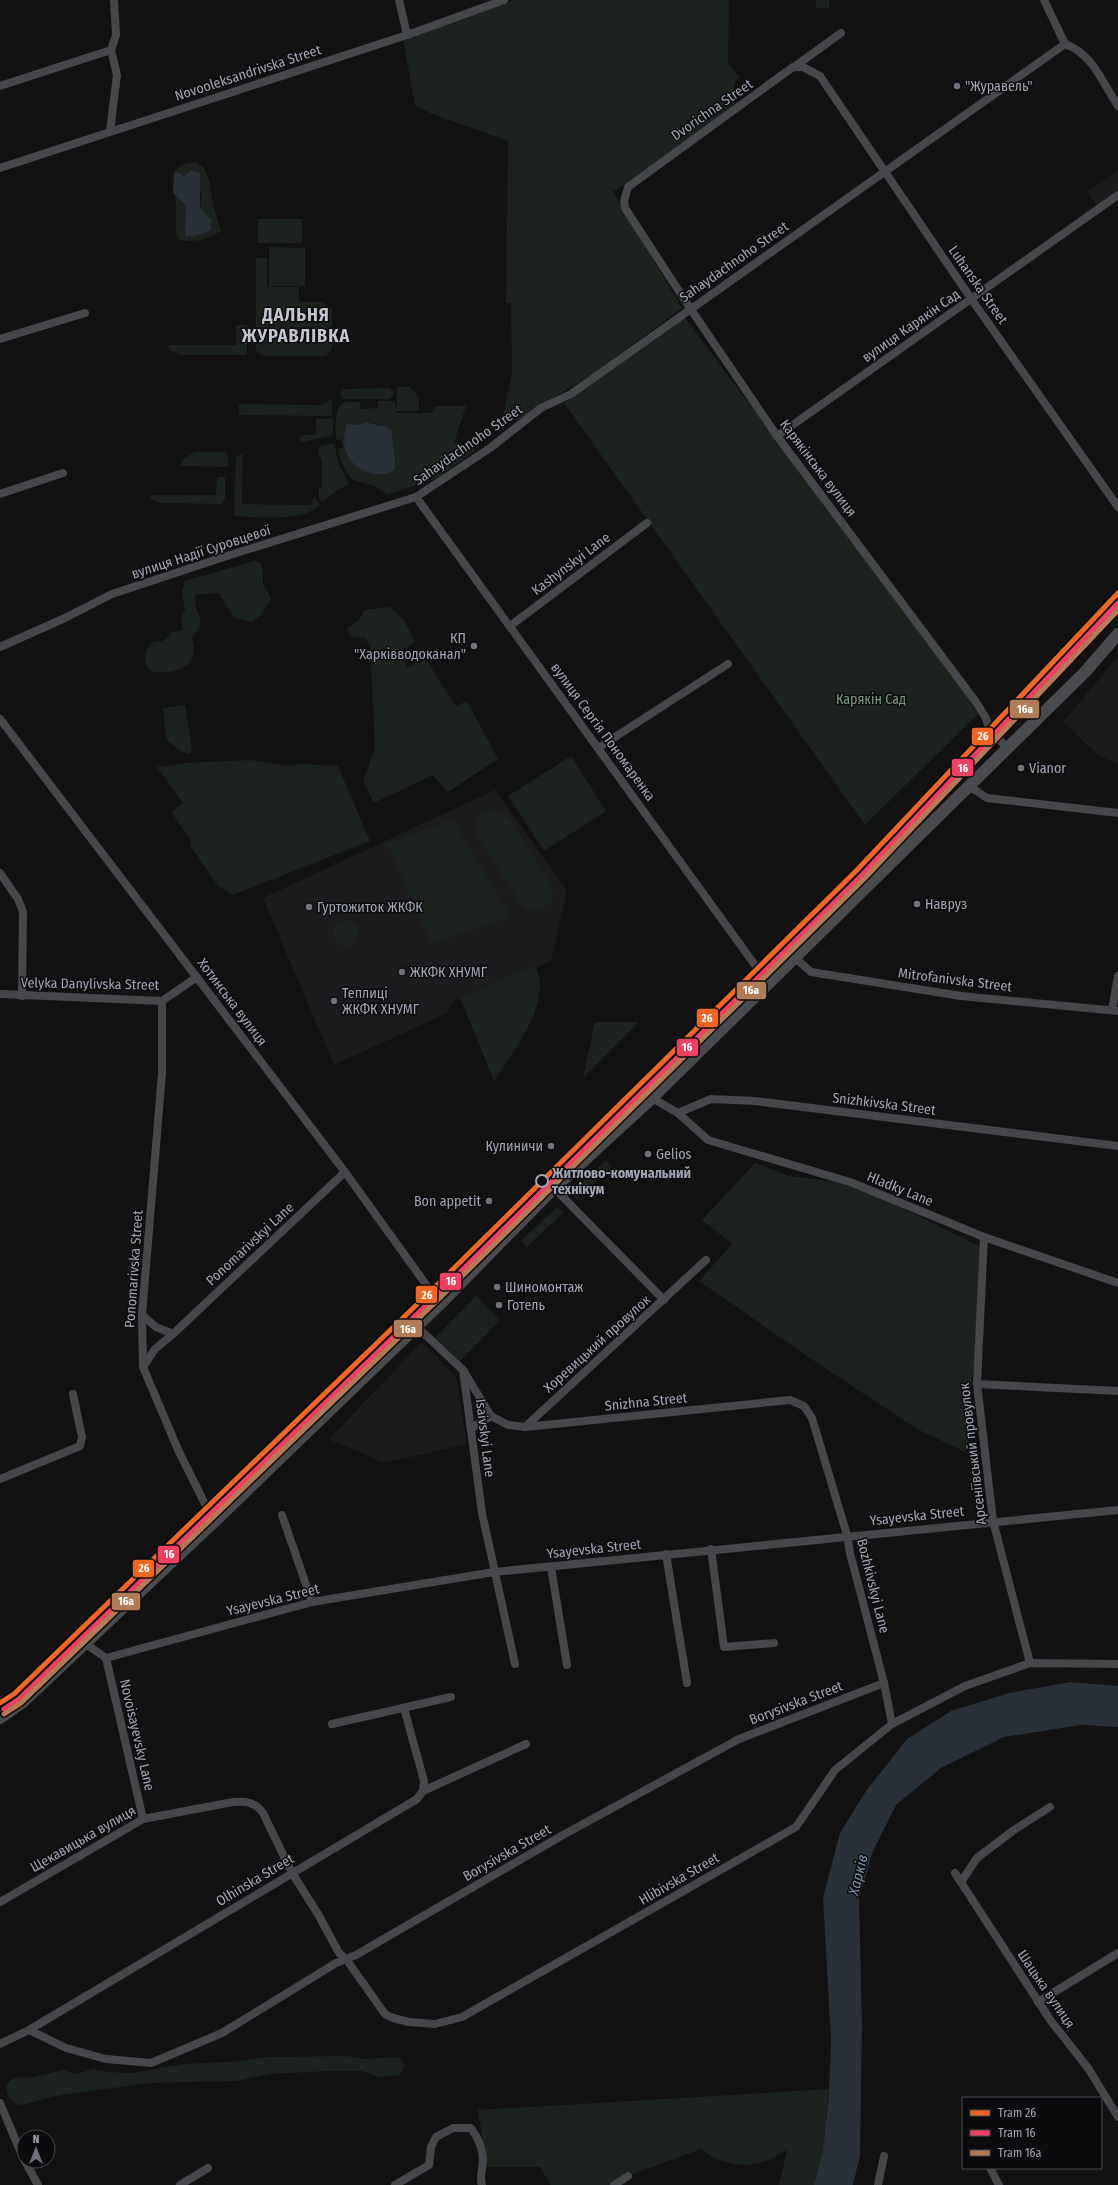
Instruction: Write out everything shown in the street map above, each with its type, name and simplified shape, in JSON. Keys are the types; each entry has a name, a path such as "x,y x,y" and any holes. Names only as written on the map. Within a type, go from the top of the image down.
{"main road":[{"path":"0,1718 24,1701 86,1644 440,1304 554,1188 652,1098 1085,672 1118,634"}],"street":[{"path":"110,132 117,74 111,50 116,35 114,0"},
{"path":"399,0 406,35"},
{"name":"Novooleksandrivska Street","path":"0,168 406,35 504,0"},
{"path":"1044,0 1065,44 1076,48 1086,55 1118,106"},
{"name":"Dvorichna Street","path":"625,194 633,181 841,33"},
{"name":"Sahaydachnoho Street","path":"416,497 490,448 541,408 572,394 690,308 1065,44"},
{"path":"0,86 111,50"},
{"name":"Luhanska Street","path":"793,68 803,67 820,76 972,300 1118,507"},
{"name":"Карякінська вулиця","path":"625,194 626,208 690,308 777,436 976,702 986,718 989,728 1007,748"},
{"name":"вулиця Карякін Сад","path":"777,436 972,300 1118,195"},
{"path":"0,339 85,313"},
{"path":"0,494 63,473"},
{"name":"вулиця Сергія Пономаренка","path":"416,497 768,983"},
{"name":"вулиця Надії Суровцевої","path":"0,647 65,618 112,594 233,554 416,497"},
{"name":"Kashynskyi Lane","path":"510,626 647,523"},
{"path":"598,748 728,664"},
{"name":"Хотинська вулиця","path":"0,719 345,1172 440,1304"},
{"path":"969,786 986,798 1118,813"},
{"path":"0,873 18,899 23,912 22,996"},
{"name":"Mitrofanivska Street","path":"794,957 810,972 961,996 1115,1011"},
{"path":"1115,1011 1118,976"},
{"name":"Velyka Danylivska Street","path":"0,994 162,1001 197,978"},
{"name":"Ponomarivska Street","path":"162,1001 162,1073 142,1315 143,1367 179,1452 214,1522"},
{"path":"652,1098 678,1113"},
{"name":"Snizhkivska Street","path":"678,1113 711,1099 755,1101 1118,1146"},
{"name":"Hladky Lane","path":"678,1113 708,1140 850,1182 984,1237 1118,1283"},
{"name":"Ponomarivskyi Lane","path":"143,1367 155,1349 173,1334 345,1172"},
{"name":"Хоревицький провулок","path":"554,1188 664,1300"},
{"name":"Арсеніївський провулок","path":"984,1237 977,1384 993,1521 1030,1663"},
{"name":"Хоревицький провулок","path":"525,1427 706,1260"},
{"path":"142,1315 156,1327 173,1334"},
{"path":"416,1326 463,1370 491,1416 472,1428"},
{"name":"Isaivskyi Lane","path":"463,1370 472,1428 482,1513 515,1664"},
{"path":"977,1384 1118,1391"},
{"path":"0,1479 77,1448 82,1443 74,1394"},
{"name":"Snizhna Street","path":"491,1416 508,1425 525,1427 790,1400 804,1406"},
{"name":"Хоревицький провулок","path":"547,1406 546,1416 551,1424"},
{"name":"Bozhkivskyi Lane","path":"804,1406 812,1418 847,1535 850,1553 884,1683"},
{"name":"Ysayevska Street","path":"106,1658 312,1602 494,1572 847,1535 1118,1510"},
{"path":"282,1515 312,1602"},
{"path":"712,1550 724,1647 774,1643"},
{"path":"666,1554 687,1683"},
{"path":"551,1567 567,1664"},
{"path":"86,1644 106,1658"},
{"name":"Novoisayevsky Lane","path":"106,1658 143,1818"},
{"path":"1030,1663 1118,1664"},
{"name":"Hlibivska Street","path":"254,1804 263,1813 292,1873 318,1914 339,1953 346,1959 385,2014 409,2022 435,2024 462,2017 796,1827 835,1770 892,1724 965,1686 1030,1663"},
{"path":"884,1683 892,1724"},
{"name":"Borysivska Street","path":"29,2030 66,2048 106,2059 151,2063 222,2032 563,1835 739,1739 884,1683"},
{"path":"332,1724 451,1697"},
{"path":"404,1708 424,1781 423,1791"},
{"name":"Olhinska Street","path":"0,2044 29,2030 417,1799 423,1791 526,1744"},
{"name":"Щекавицька вулиця","path":"0,1902 143,1818 233,1802 247,1802 254,1804"},
{"path":"961,1882 977,1858 1014,1830 1050,1807"},
{"name":"Шацька вулиця","path":"955,1873 1038,2002 1088,2068 1118,2117"},
{"path":"1038,2002 1118,1954"},
{"path":"0,2103 10,2132 16,2144"},
{"path":"395,2185 429,2165 431,2147 436,2137 453,2128 471,2128 480,2140 483,2160 480,2180 482,2185"},
{"path":"878,2185 884,2156"},
{"path":"180,2185 208,2168"},
{"path":"29,2169 38,2185"},
{"path":"991,2169 999,2185"},
{"path":"614,2185 628,2176"}],"shaded area":[{"path":"1118,171 1118,191 1097,205 1087,192"},
{"path":"1118,657 1118,764 1098,755 1063,722"},
{"path":"495,790 567,890 551,961 454,1001 447,1013 334,1065 263,898"},
{"path":"422,1342 456,1377 467,1444 384,1463 329,1439"}],"green space":[{"path":"513,0 729,0 728,63 739,77 734,84 733,108 715,123 613,192 682,308 596,372 531,411 521,422 503,416 512,372 511,303 506,303 508,141 430,113 415,105 403,40"},
{"path":"816,0 829,0 829,8 816,8"},
{"path":"196,162 204,168 209,180 213,205 221,231 200,240 189,241 178,239 176,233 176,204 173,193 186,206 186,236 192,237 212,230 210,223 212,222 200,208 202,194 198,187 200,178 187,173 184,176 179,173 174,173 183,164"},
{"path":"258,219 302,219 302,243 258,243"},
{"path":"269,247 305,248 305,286 269,286"},
{"path":"256,258 267,258 267,287 299,287 299,302 322,302 332,309 332,349 326,356 263,356 256,350"},
{"name":"Карякін Сад","path":"685,318 980,712 865,825 564,403"},
{"path":"236,325 247,325 247,355 183,355 172,352 166,345 236,345"},
{"path":"397,387 410,387 419,397 419,411 396,411"},
{"path":"389,388 395,393 389,399 344,399 340,394 344,389"},
{"path":"332,399 332,416 239,415 239,404 321,405"},
{"path":"378,401 395,401 396,413 430,413 436,406 466,406 454,443 476,450 439,477 388,495 375,486 352,480 342,464 337,449 343,448 341,439 336,440 336,420 338,409 340,405 350,402 360,402 361,409 378,408","holes":["366,422 381,425 392,431 392,448 396,461 347,425 360,425"]},
{"path":"316,419 333,419 333,435 300,443 300,436 316,434"},
{"path":"334,443 339,465 349,484 333,493 322,502 319,499 319,488 322,488 322,461 318,452 320,446"},
{"path":"195,452 225,452 228,456 228,467 181,466 182,460"},
{"path":"243,452 242,504 312,505 313,498 315,498 320,504 313,510 303,514 280,518 234,516 236,457"},
{"path":"217,477 225,477 225,499 221,504 158,503 150,498 151,495 216,495"},
{"path":"254,561 260,562 263,572 263,583 271,600 261,615 251,622 234,618 219,593 196,595 195,604 200,617 200,624 192,639 194,652 190,662 186,666 175,671 153,672 150,670 147,667 145,655 152,643 168,638 173,632 182,630 181,616 185,610 182,593 185,581"},
{"path":"390,607 404,620 415,642 399,652 407,668 425,658 456,706 467,701 498,759 448,792 433,775 374,803 363,781 375,748 370,645 365,638 350,637 347,629 360,619 364,610"},
{"path":"185,705 192,750 189,754 180,751 166,739 163,708"},
{"path":"571,756 606,811 544,851 508,796"},
{"path":"250,760 286,766 302,764 338,766 370,841 233,895 218,886 191,847 190,839 171,812 183,803 157,767 184,763"},
{"path":"495,810 504,813 509,819 550,882 553,891 552,900 542,909 534,911 526,909 522,906 477,837 476,827 479,819 486,813"},
{"path":"452,819 511,917 431,944 387,844"},
{"path":"346,920 355,924 359,933 355,942 346,946 337,942 333,933 337,924"},
{"path":"535,965 539,979 539,994 535,1010 529,1026 494,1081 460,998"},
{"path":"595,1022 639,1022 583,1078"},
{"path":"606,1160 612,1166 577,1199 571,1193"},
{"path":"755,1163 789,1176 838,1182 890,1202 979,1246 977,1343 968,1411 972,1430 965,1452 917,1429 810,1358 699,1281 732,1244 702,1220"},
{"path":"557,1207 563,1213 527,1247 521,1241"},
{"path":"476,1296 500,1320 460,1361 435,1338"},
{"path":"346,2056 364,2059 399,2057 405,2065 400,2075 380,2077 362,2071 329,2071 271,2074 236,2081 151,2083 60,2095 18,2106 8,2097 6,2085 13,2078 34,2077 63,2070 75,2074 94,2069 110,2072 131,2073 184,2064 242,2061 266,2057"},
{"path":"829,2089 823,2150 814,2185 779,2185 787,2150 763,2162 743,2165 728,2163 707,2154 701,2149 633,2174 612,2185 551,2185 540,2167 487,2167 478,2110"}],"water":[{"path":"192,170 200,173 200,208 213,222 210,223 212,230 192,237 185,236 186,206 173,193 174,173 179,173 184,176"},
{"path":"365,422 387,427 392,431 395,468 391,472 373,474 363,470 353,463 347,454 344,441 347,424 360,425"},
{"name":"Харків","path":"1070,1682 1118,1686 1118,1727 1081,1725 1004,1737 941,1768 896,1805 873,1851 859,1898 862,2025 860,2155 853,2185 814,2185 823,2150 829,2094 831,2040 823,1897 840,1833 866,1791 907,1739 951,1711 1009,1693"}],"tram line":[{"name":"26","path":"0,1703 14,1694 438,1284 857,870 1118,593"},
{"name":"16","path":"4,1709 19,1699 443,1289 862,875 1118,603"},
{"name":"16a","path":"4,1714 21,1703 446,1292 865,878 1118,610"}],"place":[{"name":"\"Журавель\"","path":"957,86"},
{"name":"КП \"Харківводоканал\"","path":"474,646"},
{"name":"Vianor","path":"1021,768"},
{"name":"Навруз","path":"917,904"},
{"name":"Гуртожиток ЖКФК","path":"309,907"},
{"name":"ЖКФК ХНУМГ","path":"402,972"},
{"name":"Теплиці ЖКФК ХНУМГ","path":"334,1001"},
{"name":"Кулиничи","path":"551,1146"},
{"name":"Gelios","path":"648,1154"},
{"name":"Житлово-комунальний технікум","path":"542,1181"},
{"name":"Bon appetit","path":"489,1201"},
{"name":"Шиномонтаж","path":"497,1287"},
{"name":"Готель","path":"499,1305"}],"district":[{"name":"ДАЛЬНЯ ЖУРАВЛІВКА","path":"296,325"}]}
